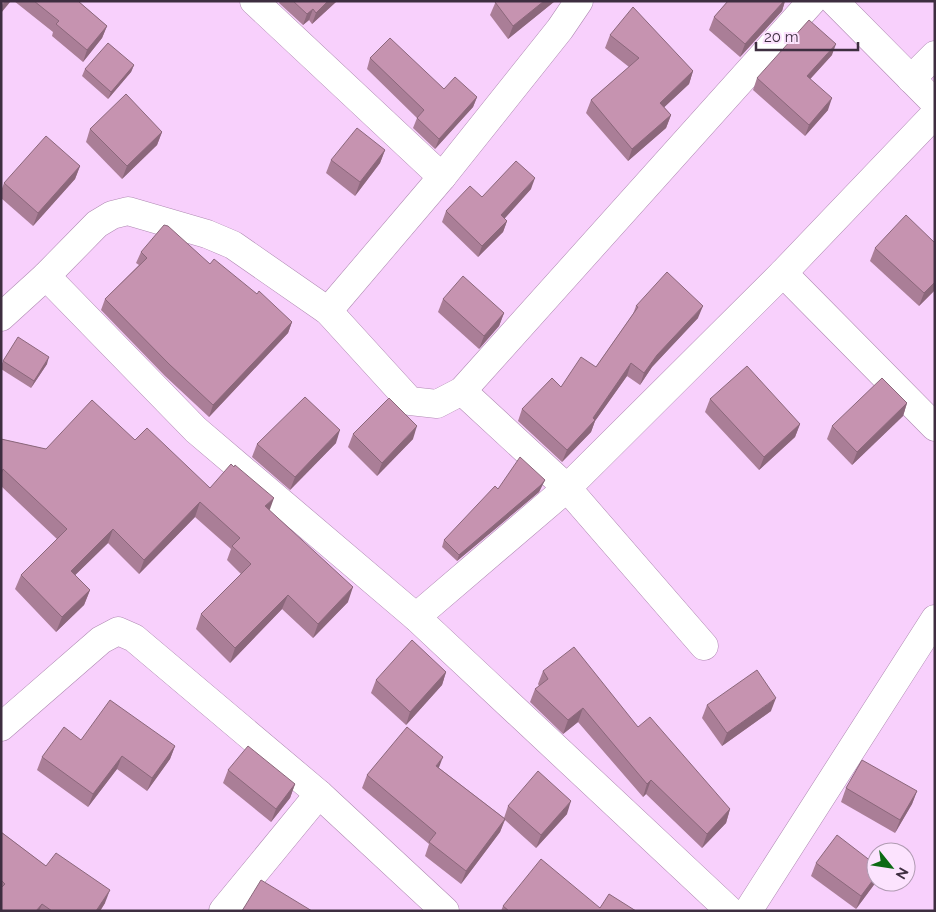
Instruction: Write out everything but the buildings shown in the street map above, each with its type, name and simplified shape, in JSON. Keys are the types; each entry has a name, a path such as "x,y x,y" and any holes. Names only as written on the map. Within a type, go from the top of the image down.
{"street":[{"path":"254,1 442,178"},
{"path":"328,311 442,178 560,29 579,1"},
{"path":"1,317 46,276 97,224 112,215 128,212 207,234 233,245 328,311 410,401 437,404 462,391 812,1"},
{"path":"834,1 935,103"},
{"path":"911,79 935,55"},
{"path":"416,617 566,488 783,273 935,114"},
{"path":"783,273 935,427"},
{"path":"46,276 196,430 416,617 730,911"},
{"path":"462,391 566,488 704,646"},
{"path":"748,911 935,619"},
{"path":"1,727 101,640 118,631 134,638 320,794 445,911"},
{"path":"223,911 320,794"}]}
